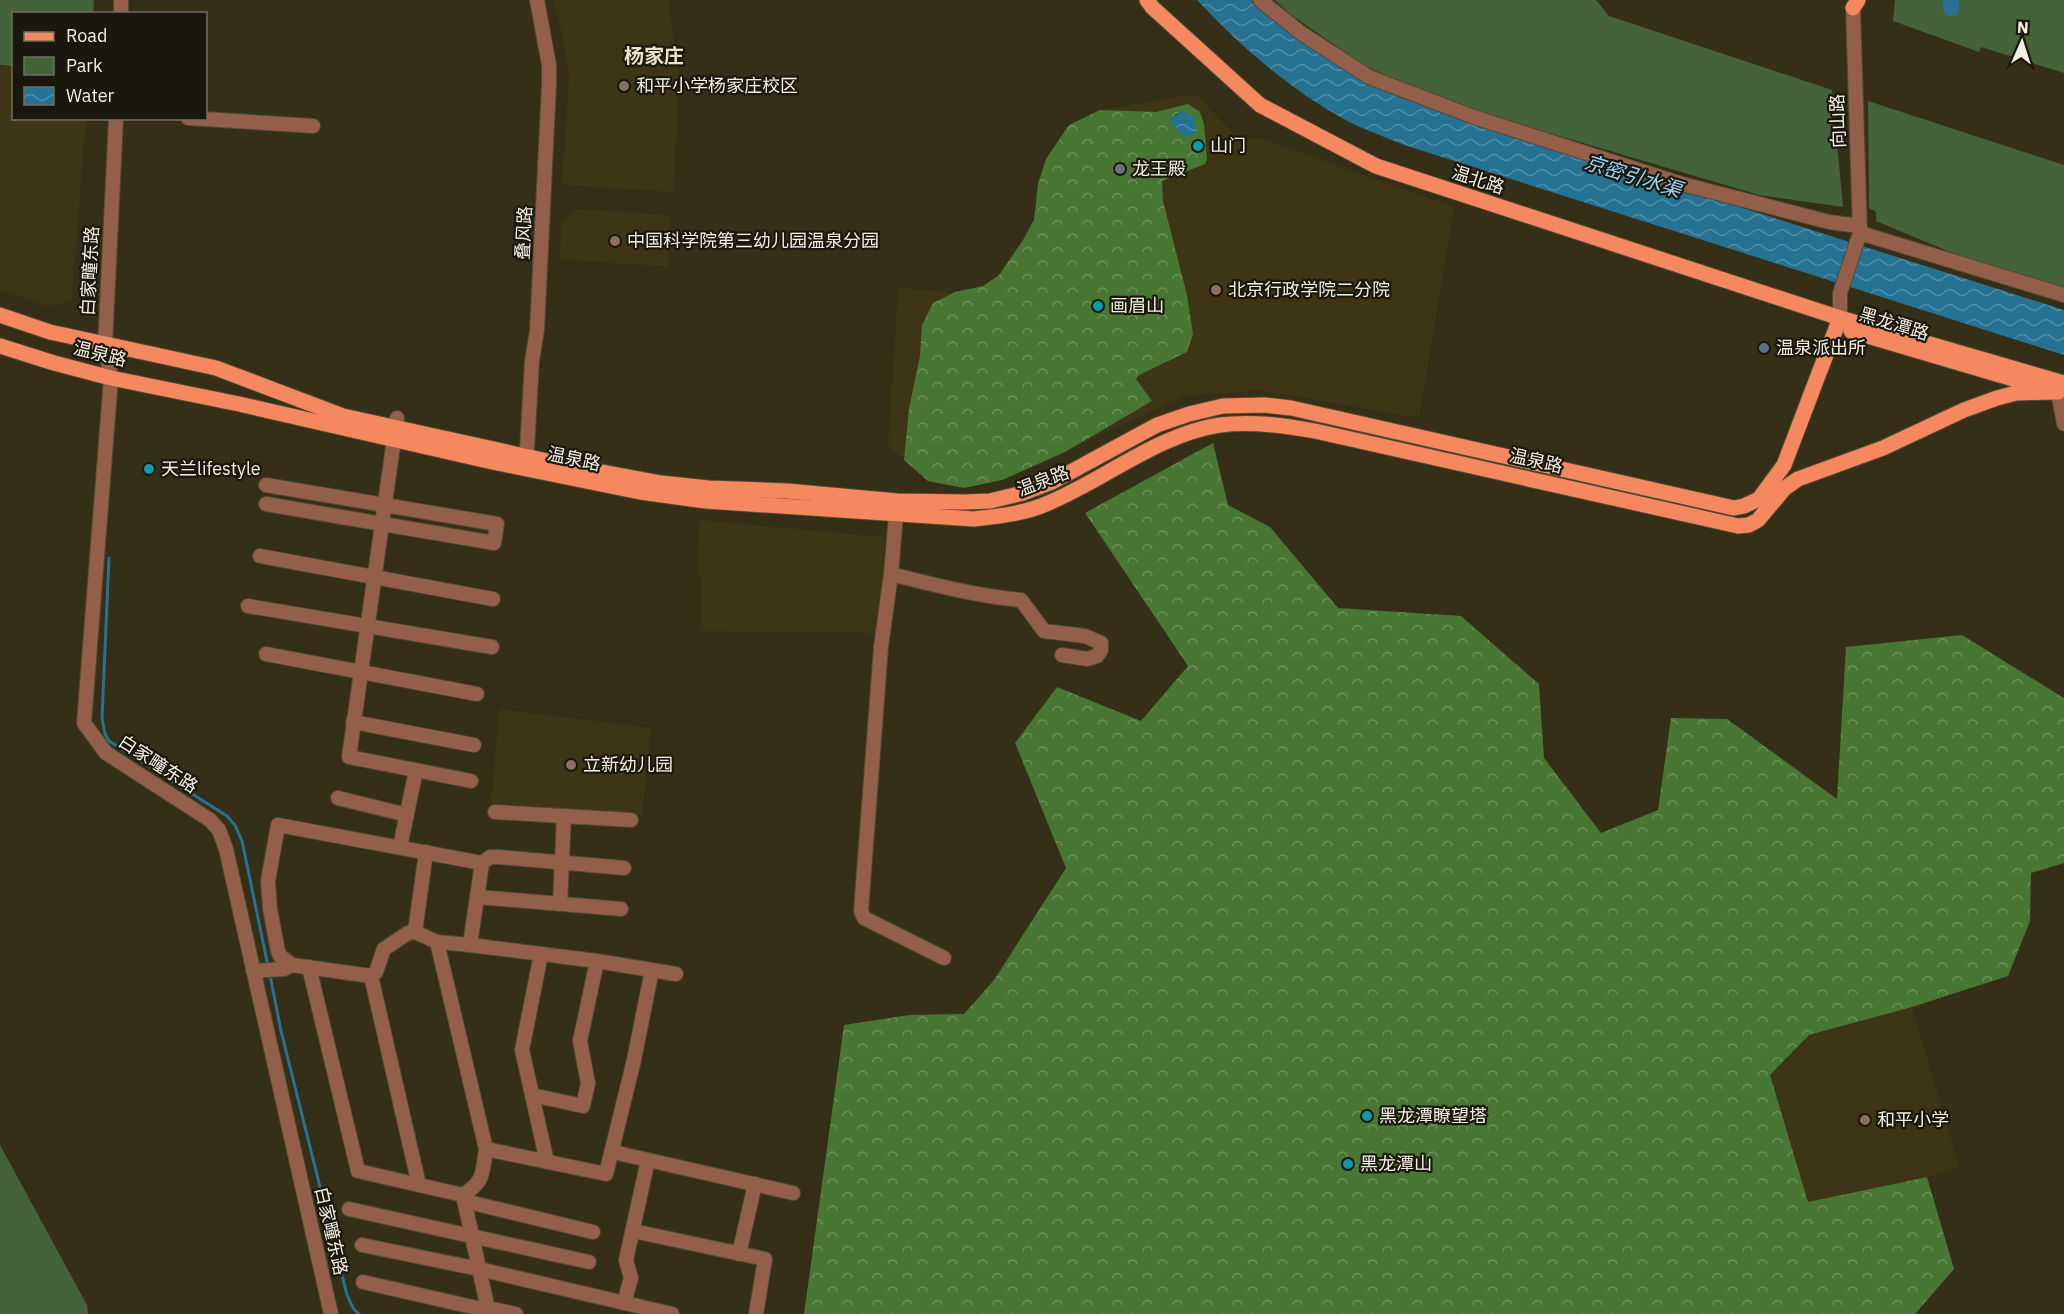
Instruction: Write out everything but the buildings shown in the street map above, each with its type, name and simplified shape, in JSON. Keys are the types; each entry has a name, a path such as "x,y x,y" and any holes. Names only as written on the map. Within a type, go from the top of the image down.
{"main road":[{"name":"温北路","path":"1147,0 1260,105 1377,166 1840,318"},
{"name":"温泉路","path":"0,315 50,332 216,368 343,416 526,463 661,483 708,488 787,491 974,519 1006,515 1043,506 1180,436 1218,426 1260,423 1315,431 1719,523 1749,525 1758,520 1785,488 1798,479 1883,448 1964,410 2016,393 2062,388"},
{"name":"温泉路","path":"896,507 990,501 1023,493 1075,471 1157,425 1206,409 1241,405 1291,408 1721,506 1734,508 1744,506 1759,499 1784,465 1840,318"},
{"name":"黑龙潭路","path":"1840,318 1846,330 2062,388"},
{"name":"温泉路","path":"0,346 111,378 239,404 396,429"},
{"path":"1719,523 1728,522 1730,518 1729,513 1721,506"}],"street":[{"name":"叠风路","path":"526,463 532,361 537,330 549,85 549,65 537,0"},
{"path":"1260,0 1301,33 1369,77 1474,117 1682,184 1860,230 2064,295"},
{"name":"向山路","path":"1840,318 1840,293 1860,230 1855,3"},
{"path":"207,119 313,126"},
{"name":"白家疃东路","path":"116,120 105,345 111,378 84,723 106,753 210,820 219,830 263,971 331,1314"},
{"path":"2062,388 2064,423"},
{"path":"396,429 349,757 471,781"},
{"path":"266,486 497,524 494,543 266,504"},
{"path":"896,507 891,574 880,647 861,911 864,918 944,958"},
{"path":"260,556 493,598"},
{"path":"891,574 983,595 1021,600 1044,631 1085,636 1101,644 1101,650 1097,656 1087,659 1062,655"},
{"path":"249,606 492,647"},
{"path":"266,654 477,694"},
{"path":"353,722 474,745"},
{"path":"400,847 416,770"},
{"path":"338,798 406,815"},
{"path":"495,812 631,820"},
{"path":"560,904 564,816"},
{"path":"371,976 292,965 280,956 270,909 268,881 278,825 482,863"},
{"path":"415,932 426,852"},
{"path":"470,945 482,863 490,857 624,868"},
{"path":"477,897 621,909"},
{"path":"371,976 375,972 384,949 408,933 415,932 437,942 597,961 676,974"},
{"path":"437,942 486,1149 481,1178 464,1198"},
{"path":"541,954 522,1050 547,1162"},
{"path":"532,1095 584,1106 588,1083 580,1041 597,961"},
{"path":"263,971 284,969 292,965"},
{"path":"309,967 358,1171 593,1232"},
{"path":"486,1149 606,1174 613,1152 652,970"},
{"path":"371,976 419,1185"},
{"path":"613,1152 793,1193"},
{"path":"624,1303 630,1278 626,1260 648,1160"},
{"path":"739,1254 755,1184"},
{"path":"464,1198 488,1311"},
{"path":"349,1209 589,1262"},
{"path":"633,1231 765,1259 756,1314"},
{"path":"362,1245 479,1269 672,1314"},
{"path":"363,1282 488,1311 516,1314"}],"shaded area":[{"name":"和平小学杨家庄校区","path":"553,0 668,0 679,71 674,192 562,185 569,75 562,33"},
{"path":"0,66 12,66 12,120 86,120 72,300 48,307 0,290"},
{"name":"北京行政学院二分院","path":"1195,94 1239,139 1263,139 1454,207 1419,418 1259,390 1186,396 1002,480 964,488 930,483 888,445 898,288 988,295 1033,241 1078,138 1111,109"},
{"name":"中国科学院第三幼儿园温泉分园","path":"575,209 671,215 668,267 560,259 561,223"},
{"path":"700,520 885,537 878,635 861,632 700,631 701,577 697,569"},
{"name":"立新幼儿园","path":"499,709 651,728 642,815 491,803"},
{"name":"和平小学","path":"1912,1007 1959,1166 1927,1177 1808,1202 1770,1075 1809,1035"}],"green space":[{"path":"0,0 94,0 93,12 12,12 12,66 0,65"},
{"path":"1275,0 1596,0 1609,16 1832,90 1843,207 1759,195 1461,107 1365,66 1290,14"},
{"path":"1895,0 2064,0 2064,73 1981,47 1979,52 1893,21"},
{"path":"1868,101 2064,165 2064,296 2038,289 1876,221 1876,212 1869,208"},
{"path":"1188,104 1200,112 1204,124 1207,159 1205,164 1162,181 1163,201 1187,295 1193,334 1187,352 1139,375 1136,379 1152,401 1065,452 1002,480 964,488 928,481 904,460 909,408 920,356 922,325 933,303 955,292 983,286 999,275 1034,220 1038,184 1046,159 1069,125 1100,110 1156,112","holes":["1182,111 1193,117 1197,130 1182,136 1170,120"]},
{"path":"1213,443 1228,505 1270,527 1338,608 1461,616 1539,684 1544,758 1601,833 1658,810 1671,718 1727,719 1837,799 1846,647 1962,635 2064,698 2064,863 2031,873 2030,921 2008,976 1912,1007 1809,1035 1770,1075 1808,1202 1927,1177 1954,1269 1915,1314 804,1314 844,1025 909,1015 964,1014 994,980 1066,868 1015,743 1057,687 1141,721 1188,666 1085,513"},
{"path":"0,1145 87,1305 88,1314 0,1314"}],"water":[{"name":"京密引水渠","path":"1197,0 1254,0 1296,38 1344,69 1385,91 1437,111 2064,310 2064,355 1404,145 1371,132 1320,105 1282,78 1246,49"},
{"path":"1182,111 1193,116 1197,130 1193,135 1182,136 1169,120"}],"waterway":[{"path":"1951,0 1951,8"},
{"path":"109,558 102,718 105,734 109,741 227,816 235,825 242,841 268,966"},
{"path":"270,975 281,1031 347,1295 353,1308 359,1314"}],"place":[{"name":"和平小学杨家庄校区","path":"624,86"},
{"name":"山门","path":"1198,146"},
{"name":"龙王殿","path":"1120,169"},
{"name":"中国科学院第三幼儿园温泉分园","path":"615,241"},
{"name":"北京行政学院二分院","path":"1216,290"},
{"name":"画眉山","path":"1098,306"},
{"name":"温泉派出所","path":"1764,348"},
{"name":"天兰lifestyle","path":"149,469"},
{"name":"立新幼儿园","path":"571,765"},
{"name":"黑龙潭瞭望塔","path":"1367,1116"},
{"name":"和平小学","path":"1865,1120"},
{"name":"黑龙潭山","path":"1348,1164"}],"district":[{"name":"杨家庄","path":"654,56"}]}
